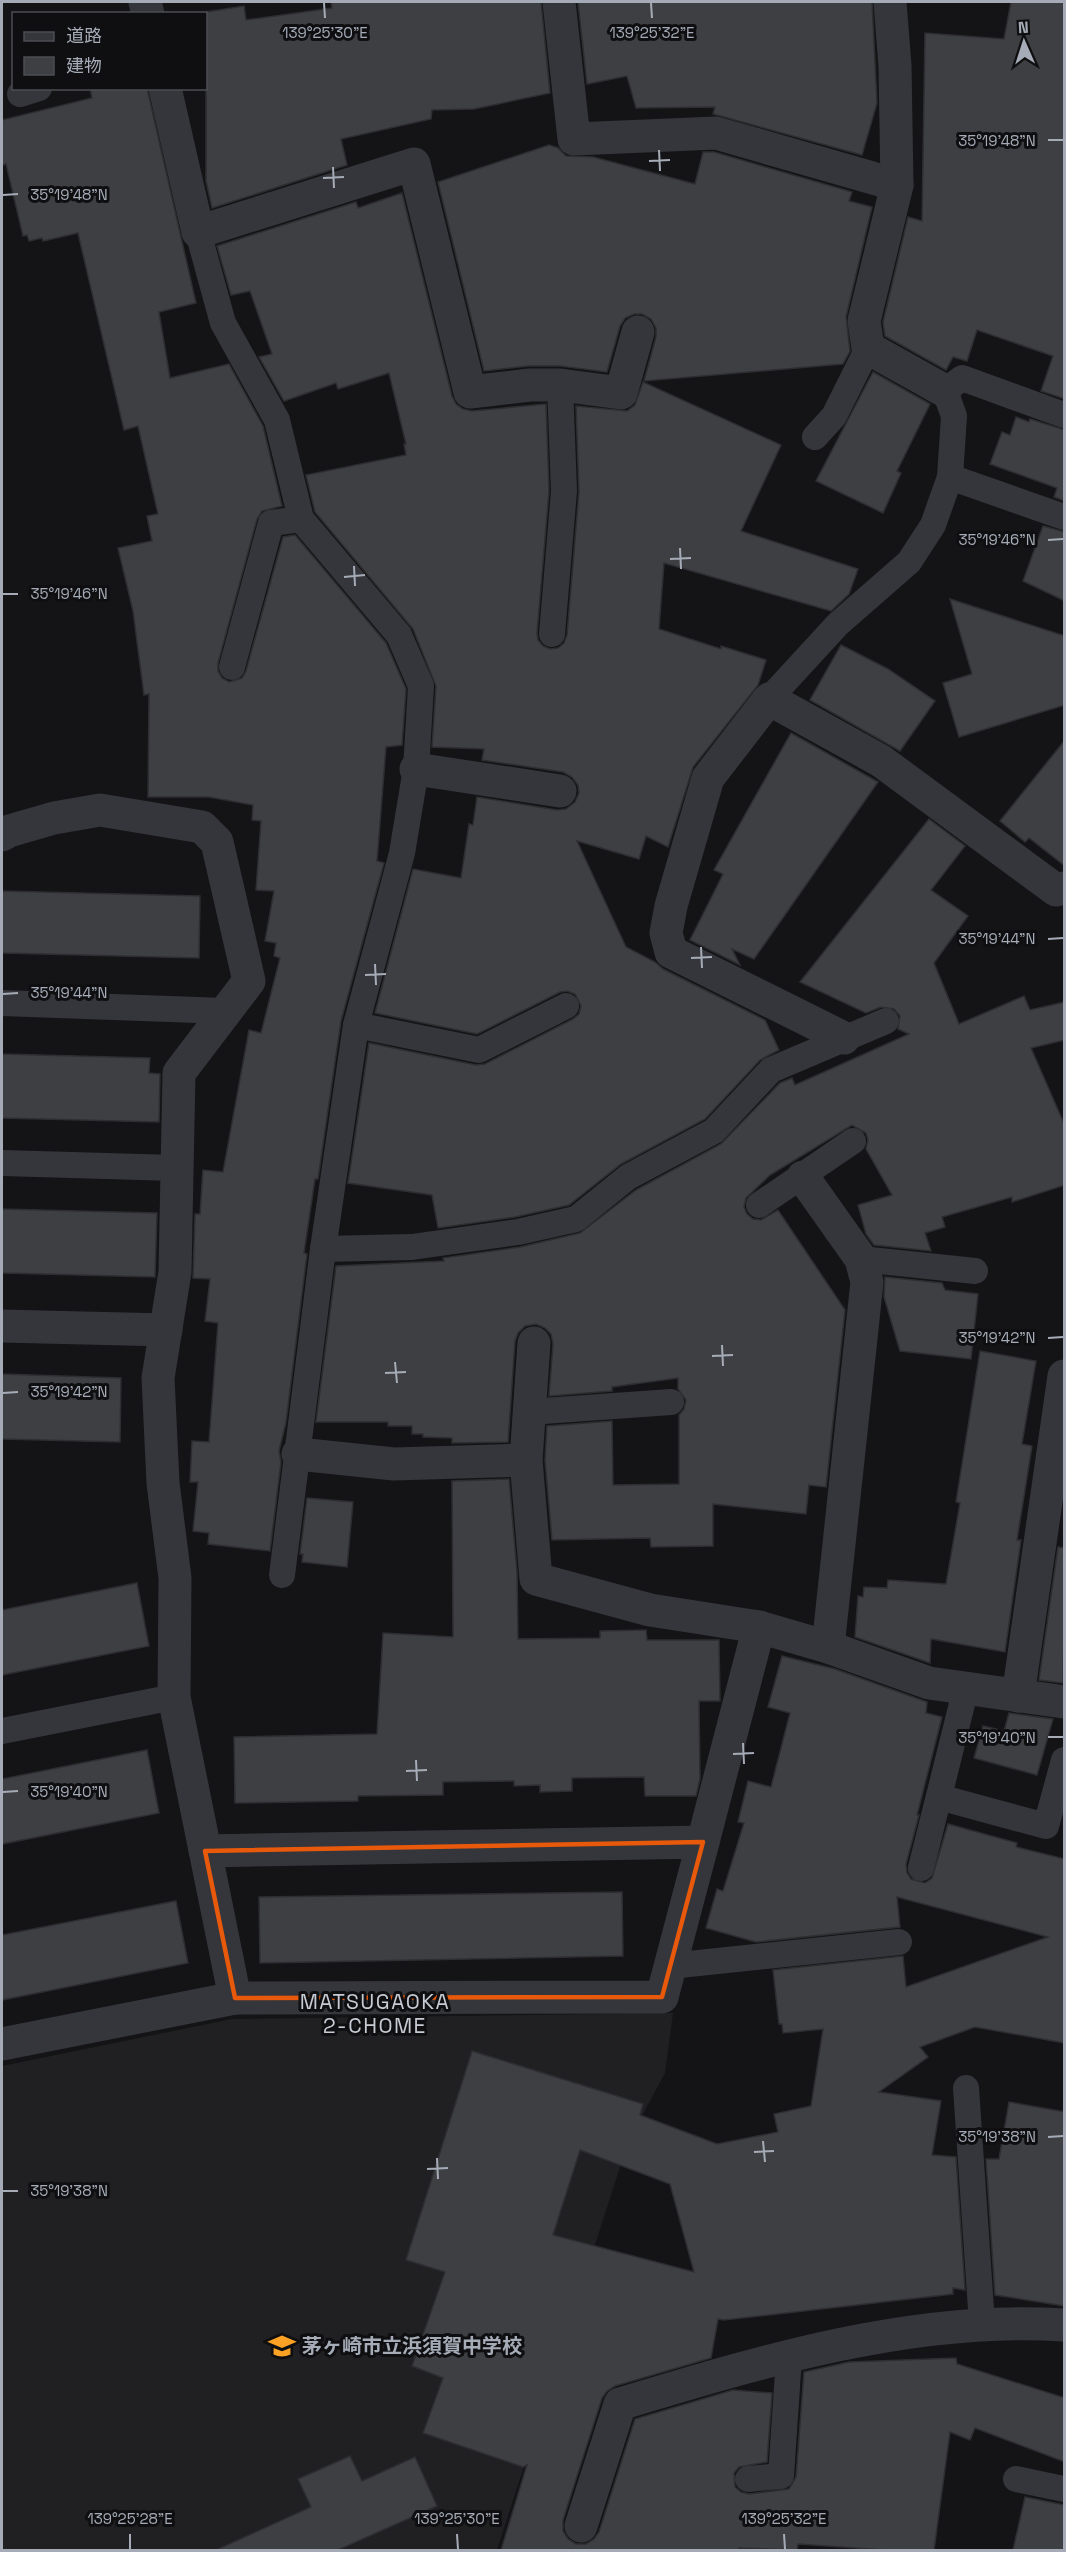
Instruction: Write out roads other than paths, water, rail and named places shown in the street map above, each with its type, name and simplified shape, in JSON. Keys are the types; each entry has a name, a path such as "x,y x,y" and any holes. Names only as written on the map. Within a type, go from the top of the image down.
{"street":[{"path":"560,2 574,139 716,133 897,185"},
{"path":"890,2 895,66 897,185 864,321 868,348 945,391"},
{"path":"165,90 198,232 414,164 470,392 530,385 560,385 621,393 638,332"},
{"path":"844,1038 671,952 666,933 671,906 708,778 769,699 881,761 1056,890 1065,888"},
{"path":"416,769 560,791"},
{"path":"2,836 9,831 54,818 100,810 202,827 217,842 249,981 179,1073 175,1272 158,1378 163,1483 175,1578 174,1697 235,1998"},
{"path":"803,1177 861,1259 867,1282 828,1647"},
{"path":"2,1326 166,1330"},
{"path":"534,1343 526,1460 536,1579 650,1610 759,1627 828,1647 929,1683 1065,1702"},
{"path":"1018,1696 1065,1376"},
{"path":"298,1454 394,1464 526,1460"},
{"path":"2,2044 235,1998 663,1997 759,1627"},
{"path":"205,1851 703,1842"},
{"path":"581,2526 620,2404 750,2365 905,2333 982,2324 1065,2325"}],"lane":[{"path":"198,232 223,323 277,420 301,519 399,635 421,686 416,769 402,853 356,1025 323,1249 282,1575"},
{"path":"815,437 834,416 868,348"},
{"path":"769,699 838,624 909,562 933,525 950,477 954,416 945,391 962,378 1065,415"},
{"path":"552,634 564,491 560,385"},
{"path":"950,477 1065,517"},
{"path":"232,667 271,523 301,519"},
{"path":"2,1003 225,1011"},
{"path":"356,1025 479,1050 566,1006"},
{"path":"323,1249 412,1247 518,1233 576,1219 628,1177 714,1131 771,1070 886,1021"},
{"path":"759,1205 853,1141"},
{"path":"2,1163 176,1168"},
{"path":"861,1259 975,1271"},
{"path":"529,1412 671,1402"},
{"path":"921,1868 966,1688"},
{"path":"2,1731 174,1697"},
{"path":"939,1797 1046,1826 1065,1760"},
{"path":"670,1966 899,1942"},
{"path":"966,2088 982,2324"},
{"path":"748,2480 781,2476 789,2357"},
{"path":"1016,2479 1065,2489"}],"place":[{"name":"茅ヶ崎市立浜須賀中学校","path":"282,2346"}],"district":[{"name":"MATSUGAOKA 2-CHOME","path":"375,2013"}]}
